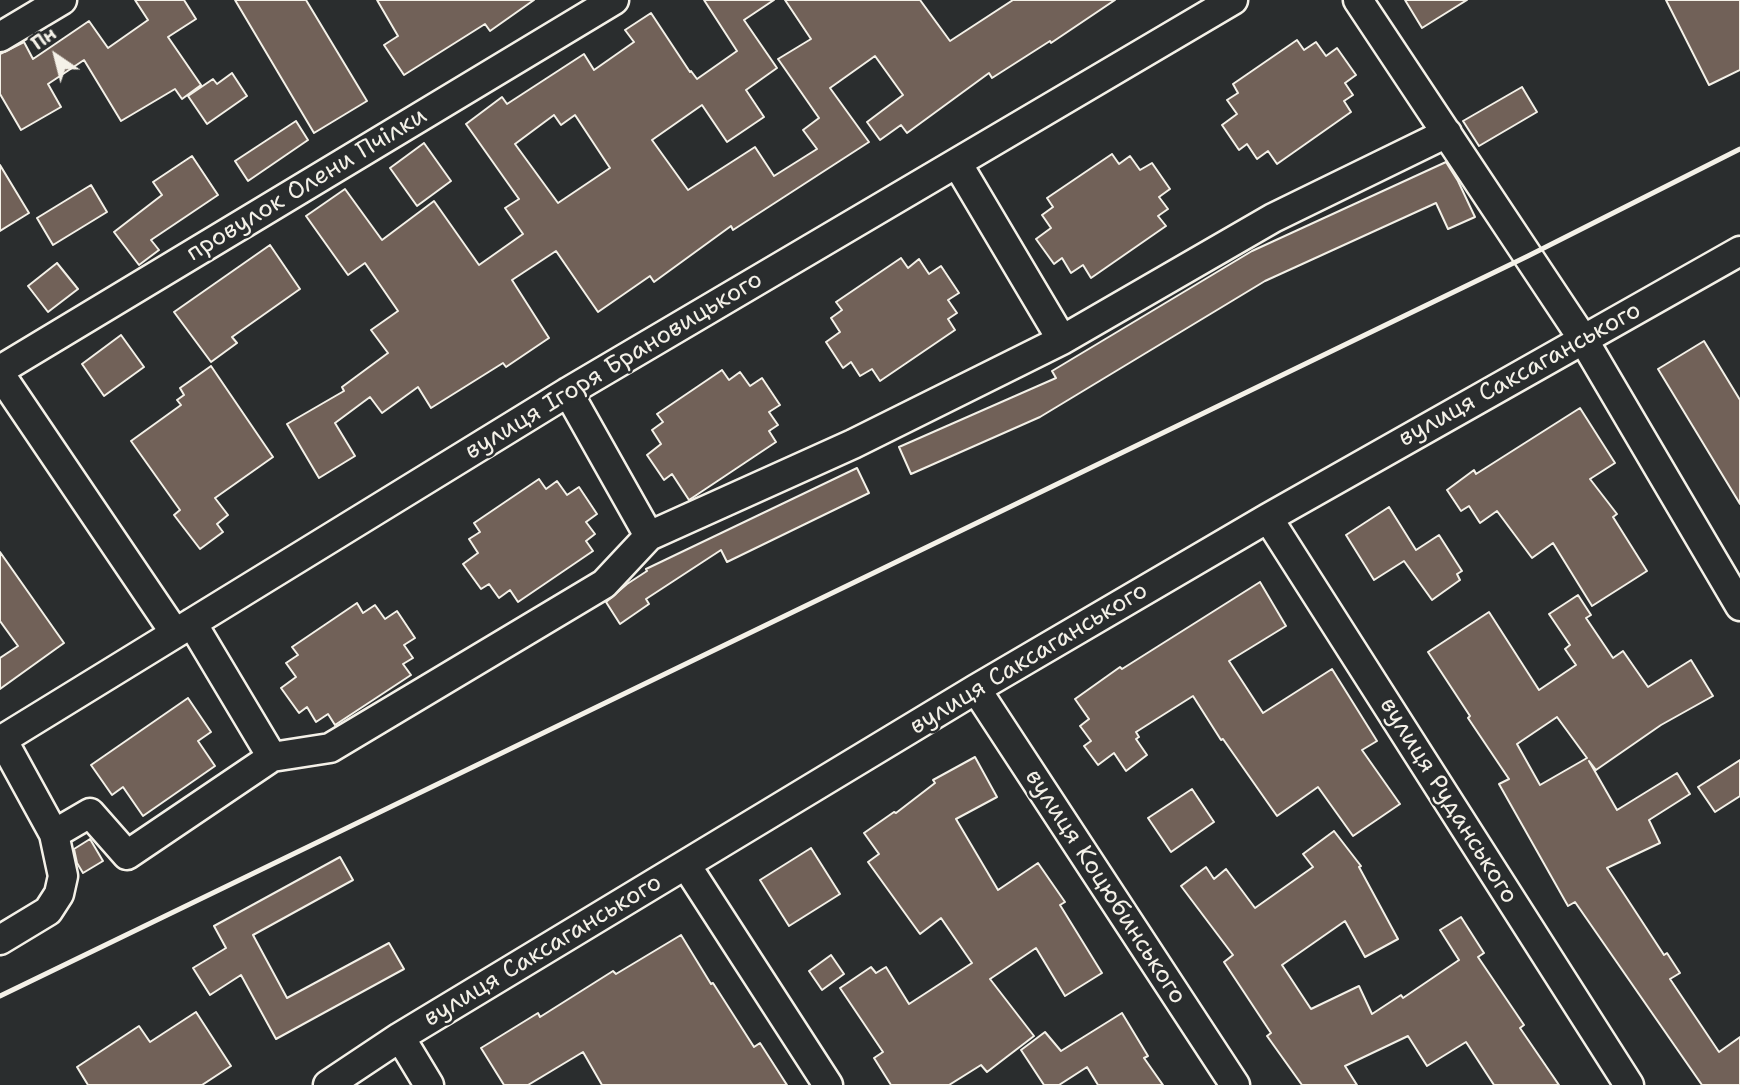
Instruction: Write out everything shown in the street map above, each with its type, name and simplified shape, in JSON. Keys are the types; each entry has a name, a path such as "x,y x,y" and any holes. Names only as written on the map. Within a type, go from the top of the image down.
{"street":[{"path":"0,37 62,0"},
{"name":"провулок Олени Пчілки","path":"0,372 614,0"},
{"name":"вулиця Ігоря Брановицького","path":"1,740 568,392 1233,0"},
{"path":"1358,0 1583,339 1740,606"},
{"path":"54,834 90,813 127,855 272,757 330,748 604,584 649,536 853,443 1062,340 1273,218 1447,133"},
{"path":"957,163 1062,340"},
{"name":"вулиця Саксаганського","path":"328,1085 400,1037 976,689 1268,517 1740,251"},
{"path":"0,372 272,757"},
{"path":"568,392 649,536"},
{"name":"вулиця Руданського","path":"1268,517 1629,1085"},
{"name":"вулиця Коцюбинського","path":"976,689 1235,1085"},
{"path":"0,940 48,911 59,894 63,876 54,834 1,740"},
{"path":"686,865 828,1085"},
{"path":"400,1037 429,1085"}],"building":[{"path":"135,0 184,0 196,19 168,37 201,85 182,99 175,89 121,121 84,60 48,84 61,107 21,130 0,94 0,54 24,42 33,59 89,21 108,48 148,20"},
{"path":"235,0 306,0 367,101 314,133"},
{"path":"377,0 534,0 490,31 485,24 404,75 384,45 398,36"},
{"path":"704,0 774,0 744,20 777,68 746,90 764,117 727,142 702,105 652,140 688,190 755,147 774,176 817,149 803,130 819,118 778,59 811,39 785,0 920,0 950,41 1013,0 1115,0 992,78 989,73 907,133 901,125 880,140 867,122 903,95 875,56 830,88 869,142 733,230 731,226 654,282 650,276 598,312 556,251 512,280 549,338 506,367 503,363 431,408 418,387 382,413 370,397 335,423 355,456 319,478 287,424 344,391 342,387 388,353 371,330 398,311 365,263 348,275 306,216 345,189 382,240 434,201 479,265 523,234 505,208 519,199 466,124 502,97 507,104 584,54 594,70 634,42 625,30 651,13 697,79 737,51","holes":["554,115 561,125 575,115 610,168 558,203 515,144"]},
{"path":"1405,0 1467,0 1422,28"},
{"path":"1666,0 1740,0 1740,70 1709,85"},
{"path":"1297,40 1304,50 1316,42 1326,56 1337,48 1356,75 1345,83 1353,95 1344,101 1351,112 1277,164 1268,151 1257,159 1247,144 1239,150 1222,125 1237,114 1227,100 1238,93 1233,84"},
{"path":"232,73 247,96 207,124 188,96 213,79 217,84"},
{"path":"1522,87 1537,112 1479,146 1463,121"},
{"path":"296,121 308,140 248,181 235,161"},
{"path":"424,143 451,181 417,206 390,168"},
{"path":"1112,154 1119,164 1130,156 1140,170 1152,163 1170,189 1159,197 1168,209 1158,216 1166,226 1091,278 1083,265 1071,273 1062,258 1054,264 1036,239 1051,228 1042,215 1053,207 1047,198"},
{"path":"192,156 218,195 151,240 159,250 139,265 114,232 162,195 153,182"},
{"path":"1446,162 1475,217 1448,229 1436,203 1265,281 1040,417 911,474 899,447 1056,378 1052,371 1252,251"},
{"path":"0,165 29,213 0,231"},
{"path":"91,185 107,212 53,245 37,218"},
{"path":"270,245 300,289 232,337 237,343 211,362 174,312"},
{"path":"901,258 908,268 919,259 929,274 941,266 959,293 948,300 957,313 948,319 955,330 880,381 872,369 860,376 851,362 843,368 826,342 840,332 831,318 842,310 836,302"},
{"path":"57,263 78,289 48,312 28,286"},
{"path":"121,335 144,367 104,396 82,364"},
{"path":"1704,341 1740,400 1740,504 1658,369"},
{"path":"211,366 273,457 215,498 228,515 217,524 223,532 200,549 174,515 180,510 131,441 181,405 177,400 184,395 180,388"},
{"path":"722,370 729,380 740,372 750,386 762,378 780,405 769,412 778,425 769,431 776,442 689,500 672,474 664,480 647,455 661,444 652,430 663,422 657,414"},
{"path":"1580,408 1615,463 1590,479 1617,514 1613,517 1647,571 1592,606 1553,543 1532,558 1497,511 1480,523 1469,506 1461,511 1447,490 1474,470 1476,474"},
{"path":"857,468 869,493 727,562 721,550 646,599 649,604 620,624 606,602 647,571 646,569"},
{"path":"539,479 546,489 557,481 567,495 579,487 597,514 586,522 595,534 586,541 593,551 518,602 510,590 499,598 489,584 481,589 463,564 478,553 469,539 480,532 474,523"},
{"path":"1389,507 1416,550 1439,535 1462,571 1457,574 1460,580 1432,600 1404,561 1374,580 1346,535"},
{"path":"0,552 64,643 0,689 0,658 18,646 0,621"},
{"path":"1260,582 1286,626 1229,661 1263,713 1332,669 1377,741 1362,750 1400,804 1353,836 1318,787 1277,816 1223,739 1221,740 1193,696 1136,732 1139,737 1136,739 1147,755 1126,771 1114,753 1098,765 1084,746 1091,741 1080,726 1089,719 1075,699 1120,667 1122,669"},
{"path":"1578,595 1591,615 1586,618 1613,658 1623,651 1648,687 1691,660 1713,696 1661,725 1596,770 1589,761 1617,810 1677,773 1690,794 1649,820 1660,843 1607,868 1664,955 1667,953 1680,973 1670,979 1719,1052 1740,1037 1740,1085 1702,1085 1575,902 1568,906 1499,784 1509,779 1428,652 1489,612 1539,690 1576,665 1565,649 1570,645 1549,614","holes":["1557,717 1587,758 1540,785 1517,744"]},
{"path":"357,603 363,613 375,605 385,619 397,611 415,638 404,645 413,658 403,664 411,675 335,725 328,714 316,722 307,707 299,713 281,688 296,677 286,663 298,655 292,647"},
{"path":"188,698 211,732 198,741 215,766 143,816 123,787 112,795 91,765"},
{"path":"975,757 997,797 956,819 998,890 1038,863 1065,902 1060,905 1102,973 1065,996 1036,948 990,979 1034,1036 987,1072 981,1065 949,1085 891,1085 874,1058 883,1052 840,988 871,967 876,973 886,967 909,1004 972,963 941,918 920,934 868,862 879,854 864,833 896,813 935,783 933,780"},
{"path":"1740,760 1740,796 1715,812 1698,787"},
{"path":"1192,789 1214,822 1171,852 1148,818"},
{"path":"1334,831 1361,866 1359,867 1398,939 1365,957 1345,921 1282,965 1311,1009 1359,986 1372,1014 1401,995 1403,998 1459,960 1440,930 1461,917 1484,953 1478,957 1524,1025 1520,1028 1559,1085 1494,1085 1466,1042 1427,1066 1408,1036 1345,1066 1357,1085 1302,1085 1267,1036 1271,1033 1224,962 1233,955 1181,886 1206,867 1214,879 1226,869 1255,908 1313,867 1303,854"},
{"path":"90,839 103,861 83,873 77,863 74,849"},
{"path":"811,848 840,894 789,926 760,880"},
{"path":"340,857 353,880 253,935 287,998 389,943 404,969 276,1039 241,975 210,995 193,968 226,948 214,926"},
{"path":"681,935 754,1047 760,1043 787,1085 602,1085 583,1052 528,1085 504,1085 481,1048 538,1013 540,1017 613,971 616,974"},
{"path":"831,955 844,974 822,990 809,971"},
{"path":"196,1012 231,1066 202,1085 88,1085 77,1067 139,1026 150,1042"},
{"path":"1122,1013 1148,1056 1144,1058 1163,1085 1098,1085 1087,1067 1059,1085 1044,1085 1021,1050 1045,1032 1061,1051"}],"railway":[{"path":"0,996 1528,256 1740,149"}]}
